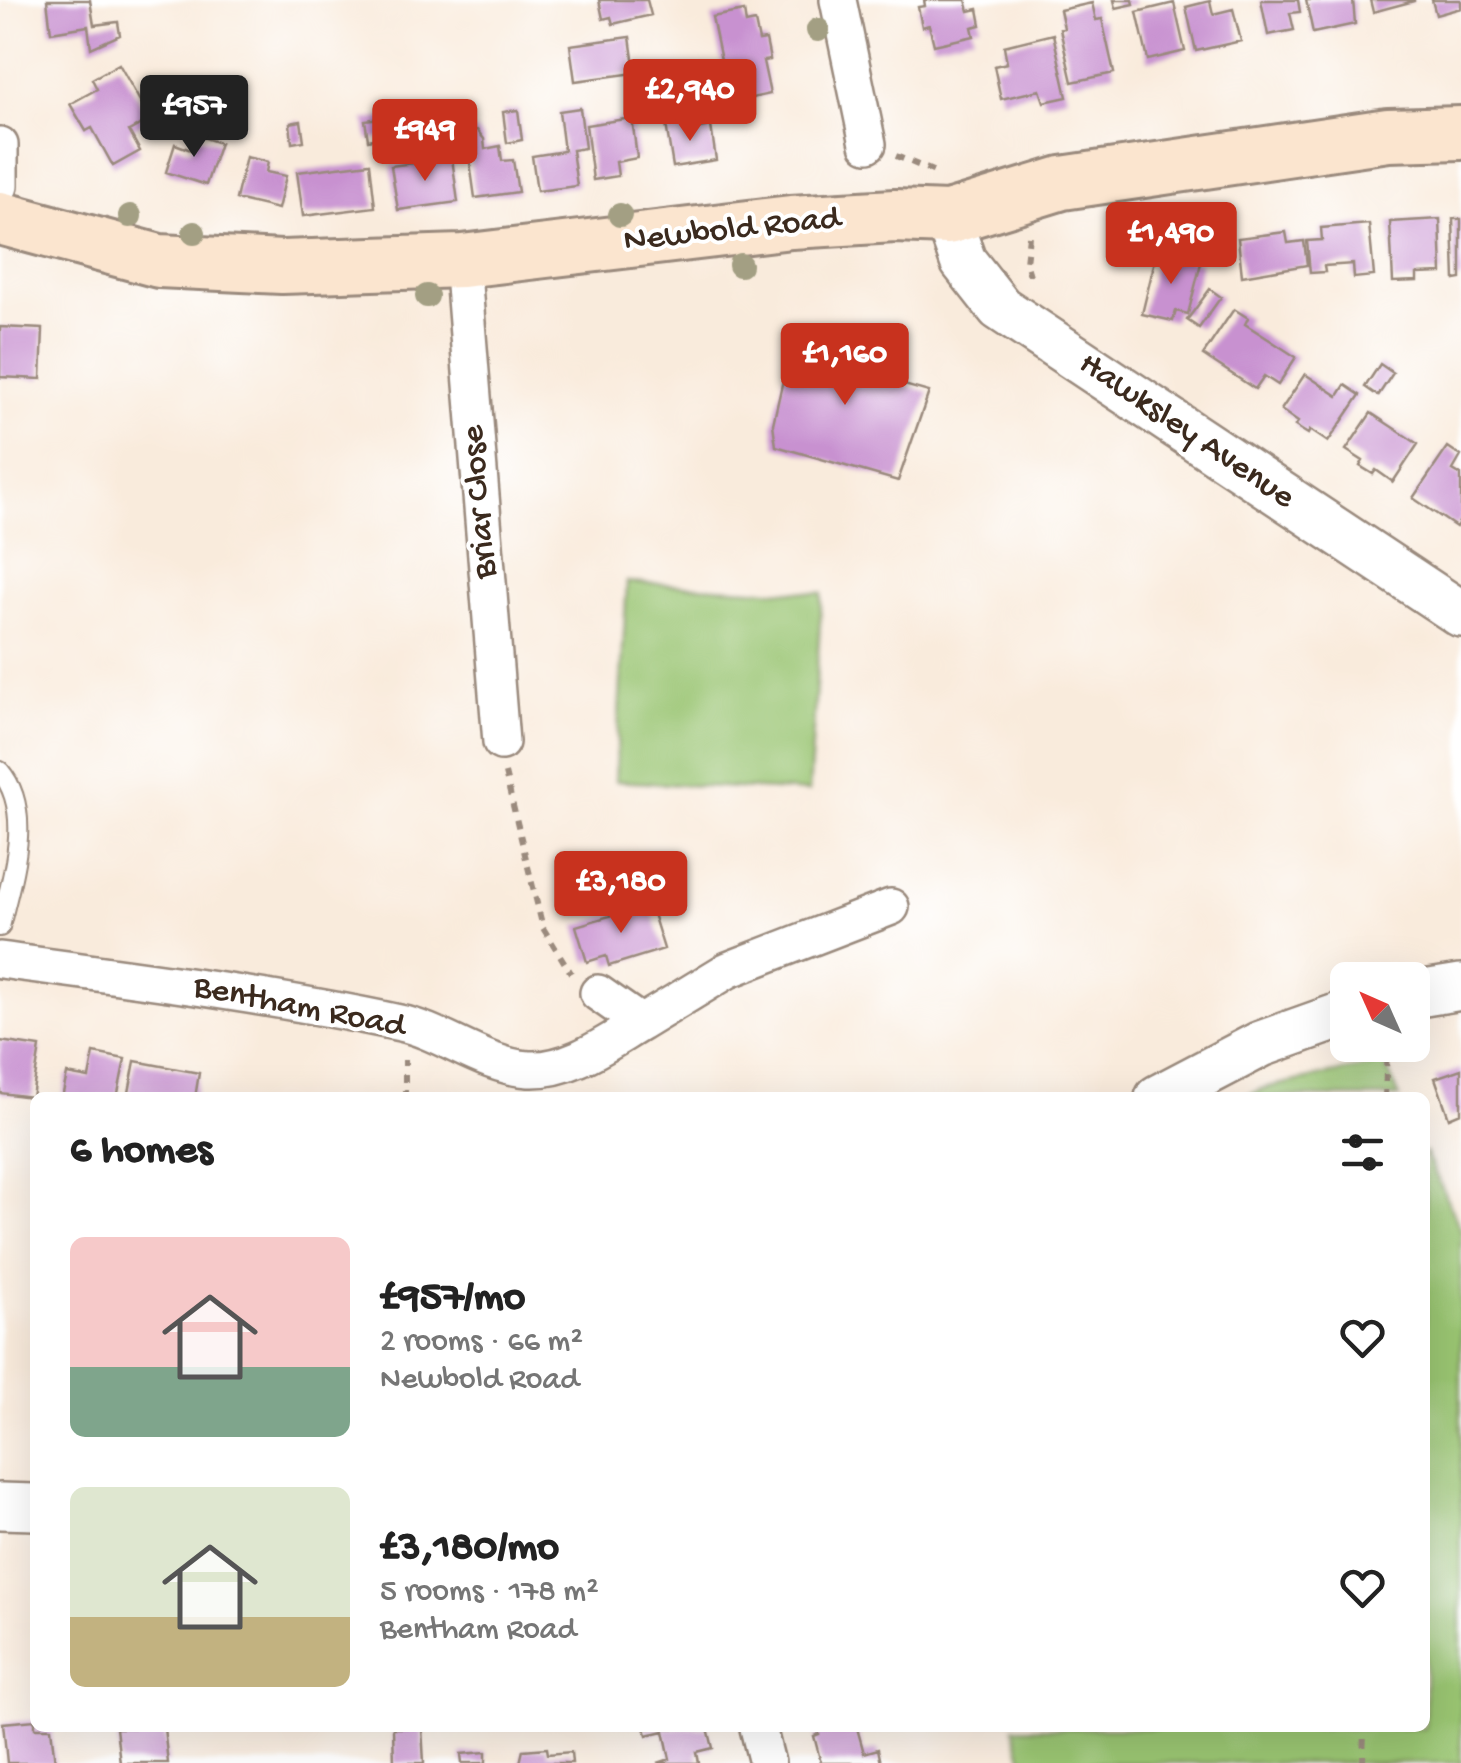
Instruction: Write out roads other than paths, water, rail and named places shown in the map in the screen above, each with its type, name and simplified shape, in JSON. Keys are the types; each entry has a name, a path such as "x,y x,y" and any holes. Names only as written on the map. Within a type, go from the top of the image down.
{"main road":[{"name":"Newbold Road","path":"0,218 159,261 282,267 462,261 792,222 895,216 948,218 1062,183 1388,136 1461,133"}],"street":[{"path":"838,0 868,144"},
{"path":"0,145 0,186"},
{"name":"Hawksley Avenue","path":"948,218 963,261 1000,308 1461,614"},
{"name":"Briar Close","path":"462,261 501,742"},
{"name":"Bentham Road","path":"0,960 141,979 406,1024 465,1052 526,1069 553,1068 641,1023 728,970 891,907"},
{"path":"1430,992 1461,988"},
{"path":"598,993 641,1023"},
{"path":"1170,1092 1262,1044 1330,1019"},
{"path":"0,1506 30,1507"},
{"path":"759,1732 767,1763"}],"lane":[{"path":"0,770 15,793 17,826 16,852 0,927"}]}
